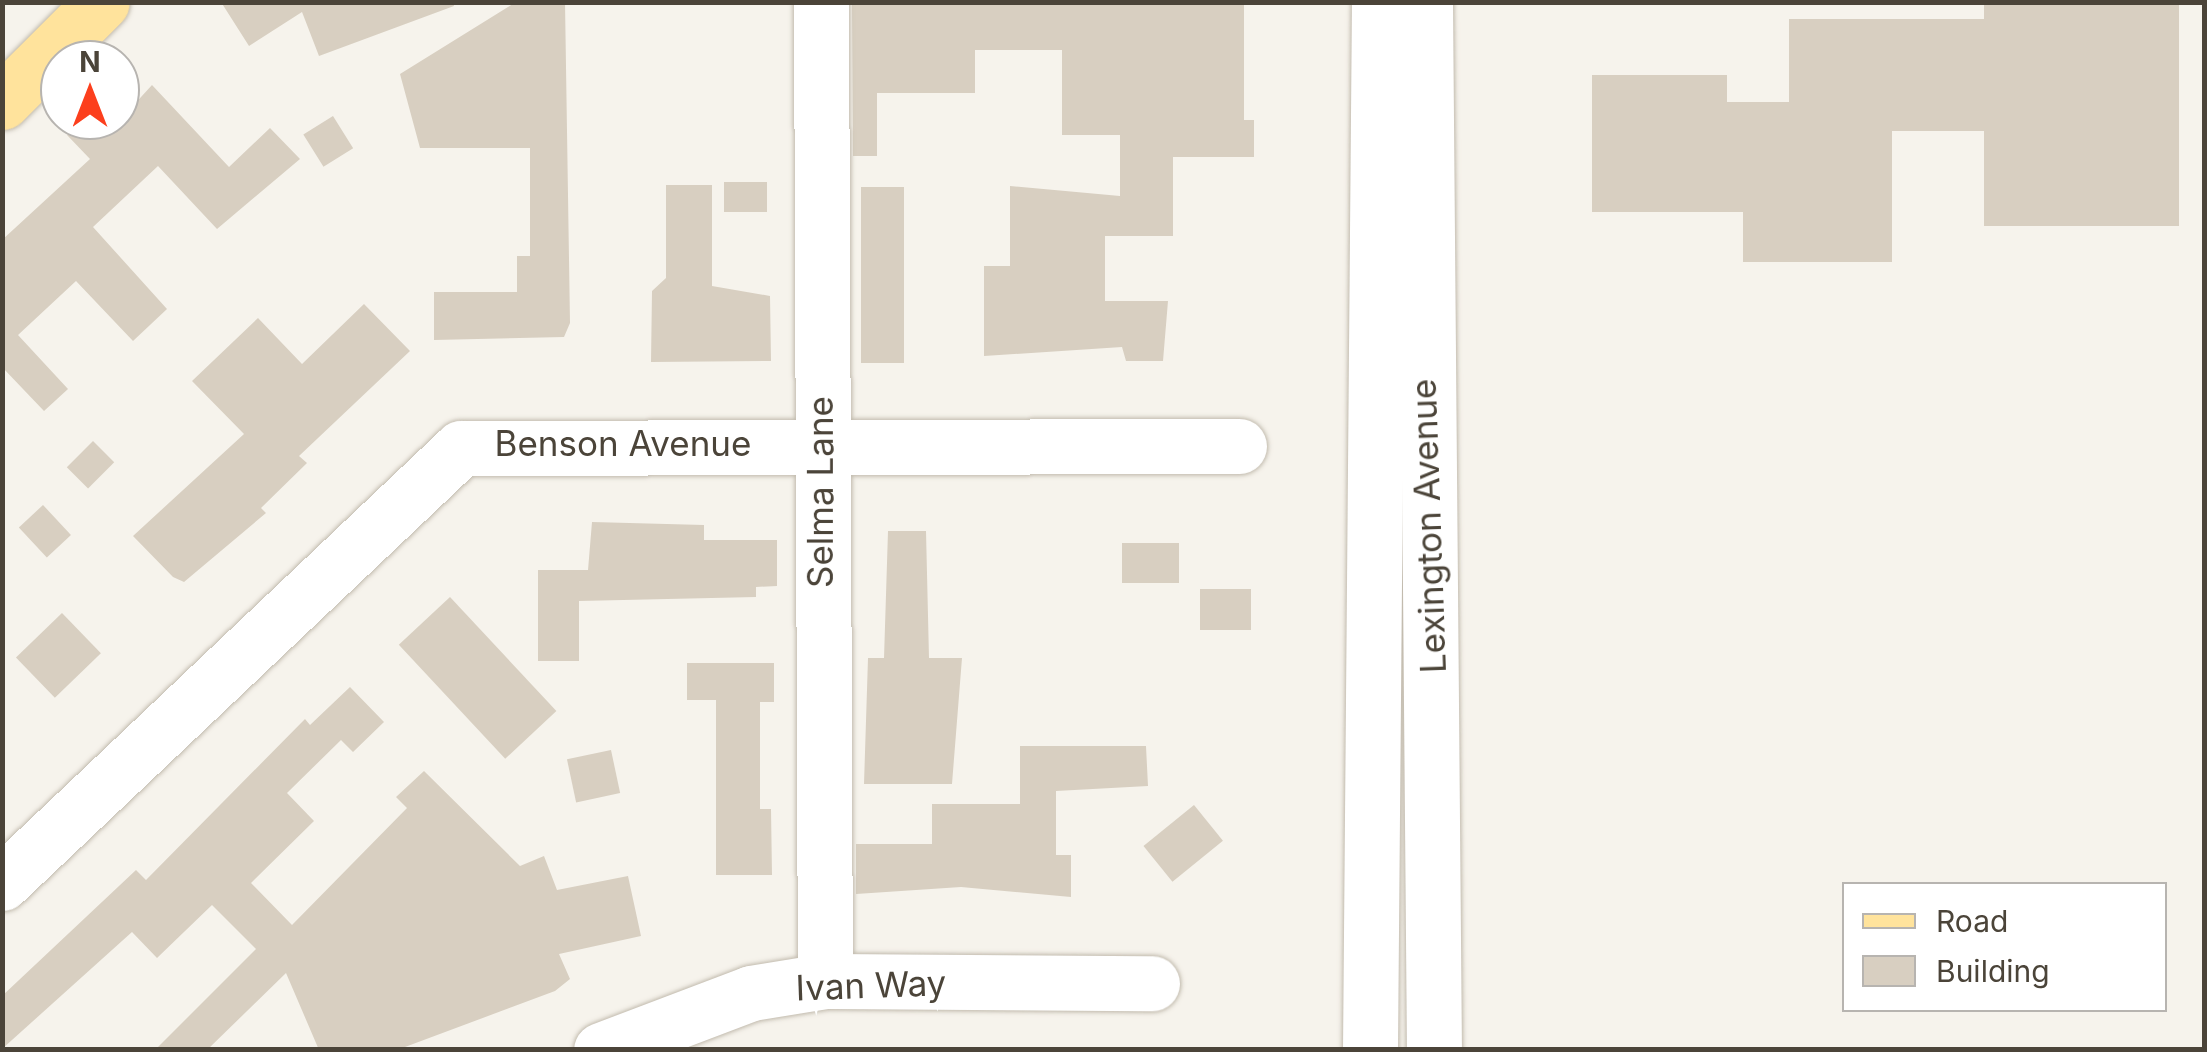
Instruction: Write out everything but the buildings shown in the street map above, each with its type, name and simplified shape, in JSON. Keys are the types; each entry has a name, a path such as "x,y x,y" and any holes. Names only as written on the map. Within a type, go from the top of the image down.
{"main road":[{"path":"2,102 102,2"}],"street":[{"name":"Selma Lane","path":"821,2 825,980"},
{"name":"Lexington Avenue","path":"1370,1050 1379,2"},
{"name":"Lexington Avenue","path":"1425,2 1434,1050"},
{"name":"Benson Avenue","path":"2,884 460,448 820,444 1239,446"},
{"name":"Ivan Way","path":"600,1050 733,999 825,980 1152,982"}]}
